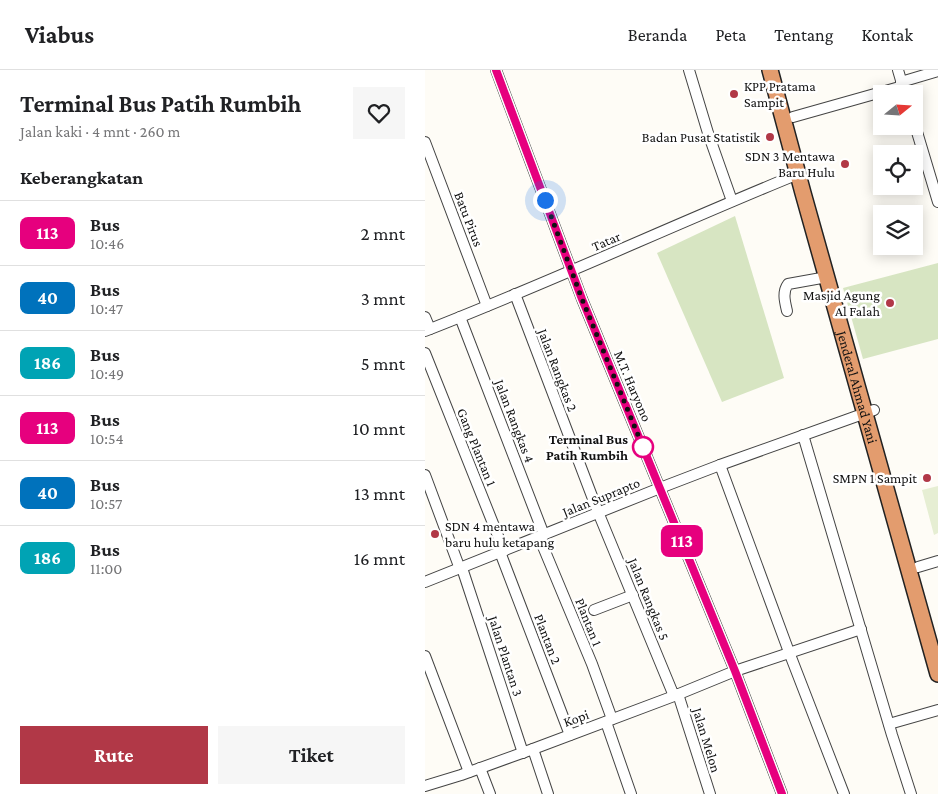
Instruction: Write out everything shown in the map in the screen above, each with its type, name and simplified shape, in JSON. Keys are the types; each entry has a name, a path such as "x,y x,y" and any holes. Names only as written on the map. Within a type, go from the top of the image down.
{"highway":[{"name":"Jenderal Ahmad Yani","path":"770,70 827,277 918,566 938,638"},
{"name":"Jenderal Ahmad Yani","path":"779,70 793,117 938,674"}],"street":[{"name":"M.T. Haryono","path":"496,70 571,271 735,671 782,794"},
{"path":"689,70 732,201"},
{"path":"898,70 902,85"},
{"path":"907,85 938,71"},
{"path":"793,117 873,95"},
{"path":"918,135 938,202"},
{"name":"Batu Pirus","path":"425,142 487,306"},
{"name":"Tatar","path":"427,330 798,174"},
{"path":"787,311 785,298 786,286 788,284 827,277"},
{"name":"Jalan Rangkas 2","path":"515,294 598,512"},
{"path":"425,317 427,330"},
{"name":"Jalan Rangkas 4","path":"460,317 541,536"},
{"name":"Gang Plantan 1","path":"425,353 502,552"},
{"name":"Jalan Suprapto","path":"425,582 720,464 869,411"},
{"path":"803,435 911,794"},
{"path":"720,464 789,652 844,794"},
{"name":"Jalan Plantan 3","path":"425,475 528,751 548,794"},
{"name":"Jalan Rangkas 5","path":"598,512 676,695"},
{"name":"Plantan 1","path":"541,536 591,664 631,794"},
{"name":"Plantan 2","path":"502,552 570,735"},
{"path":"918,566 938,561"},
{"path":"594,610 633,594"},
{"name":"Kopi","path":"425,786 481,768 609,721 735,671 861,628"},
{"path":"425,656 469,772"},
{"name":"Jalan Melon","path":"676,695 710,794"},
{"path":"889,724 938,710"},
{"path":"481,768 490,794"}],"green space":[{"path":"735,216 784,378 722,402 657,253"},
{"path":"938,263 938,339 863,359 843,288"},
{"path":"938,486 938,533 934,535 922,490"}],"bus line":[{"name":"113","path":"496,70 582,299 735,671 782,794"}],"place":[{"name":"KPP Pratama Sampit","path":"734,94"},
{"name":"Badan Pusat Statistik","path":"770,137"},
{"name":"SDN 3 Mentawa Baru Hulu","path":"845,164"},
{"name":"Masjid Agung Al Falah","path":"890,303"},
{"name":"Terminal Bus Patih Rumbih","path":"643,447"},
{"name":"SMPN 1 Sampit","path":"927,478"},
{"name":"SDN 4 mentawa baru hulu ketapang","path":"435,534"}],"route":[{"path":"545,200 582,299 643,447"}]}
